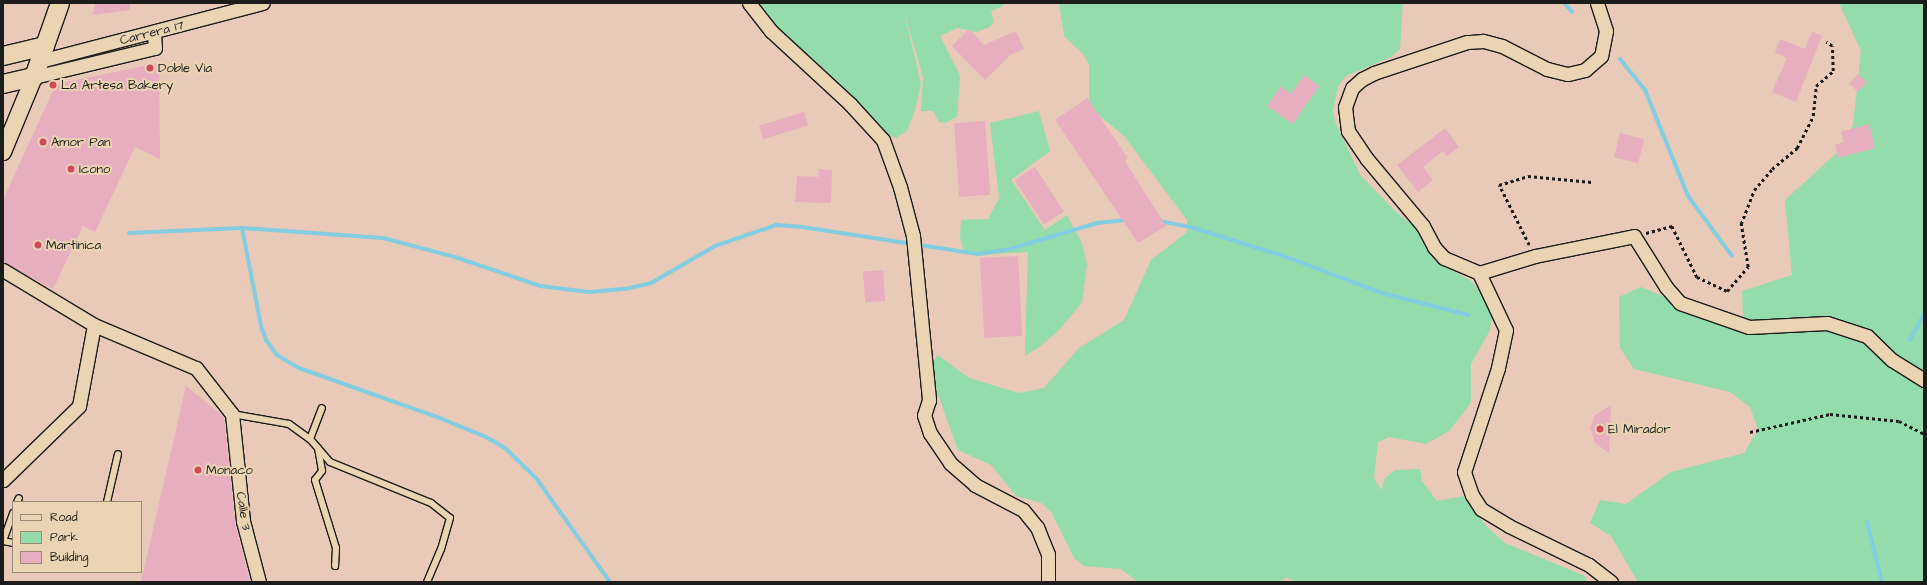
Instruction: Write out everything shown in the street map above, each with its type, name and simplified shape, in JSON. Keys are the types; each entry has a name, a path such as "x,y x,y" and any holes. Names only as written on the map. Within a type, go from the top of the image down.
{"main road":[{"path":"3,84 39,61 60,3"},
{"path":"3,56 39,61"}],"street":[{"name":"Carrera 17","path":"39,61 156,48 154,32 263,3"},
{"path":"749,3 771,31 850,104 883,140 900,187 913,236 929,400 924,415 930,433 950,463 976,485 1023,510 1037,526 1048,554 1048,582"},
{"path":"1597,3 1606,31 1601,56 1585,70 1567,74 1547,69 1502,46 1483,41 1467,42 1374,73 1362,79 1349,94 1345,119 1348,131 1367,159 1423,226 1434,247 1444,258 1479,273 1535,256 1634,236 1666,287 1680,303 1749,328 1827,323 1867,336 1892,360 1924,380"},
{"path":"3,152 39,61"},
{"path":"3,270 94,325 196,368 232,414"},
{"path":"1479,273 1506,330 1498,368 1464,472 1472,495 1482,509 1509,526 1589,565 1611,582"},
{"path":"3,480 79,406 94,325"},
{"name":"Calle 3","path":"232,414 243,521 259,582"}],"lane":[{"path":"310,439 322,408"},
{"path":"232,414 289,424 310,439 330,462 431,502 450,518 442,549 427,582"},
{"path":"318,448 322,471 315,480 336,548 335,566"},
{"path":"106,501 118,454"},
{"path":"3,541 12,516"}],"path":[{"path":"1634,236 1672,226 1697,277 1728,291 1748,267 1741,224 1754,190 1772,169 1798,148 1813,116 1816,86 1832,71 1832,46 1826,42"},
{"path":"1535,256 1500,185 1528,176 1592,182"},
{"path":"1750,432 1830,414 1899,421 1924,434"}],"green space":[{"path":"759,3 1003,3 1003,6 991,11 994,22 990,27 976,32 957,28 940,36 959,73 960,79 957,116 946,123 939,122 933,111 921,111 923,77 904,12 921,83 916,107 907,131 896,138 852,115 842,107 765,16"},
{"path":"1059,3 1403,3 1400,49 1391,57 1346,76 1338,86 1333,111 1336,124 1361,176 1397,213 1417,228 1436,261 1471,281 1493,307 1490,330 1471,364 1471,402 1449,431 1426,444 1389,437 1378,442 1374,478 1381,490 1385,478 1395,470 1420,469 1422,481 1437,501 1464,496 1486,526 1505,543 1585,576 1587,582 1303,582 1286,578 1278,582 1138,582 1121,569 1084,566 1074,558 1051,512 1041,503 1016,496 991,465 958,450 928,367 938,355 969,378 1019,393 1044,388 1079,348 1124,320 1151,260 1187,232 1187,220 1124,136 1095,112 1089,101 1089,65 1083,54 1064,36"},
{"path":"1839,3 1924,3 1924,582 1638,582 1611,536 1590,523 1600,500 1626,504 1671,472 1744,453 1758,430 1750,407 1730,392 1634,369 1620,348 1619,297 1641,287 1715,318 1743,317 1742,291 1792,275 1785,200 1842,148 1853,125 1861,51"},
{"path":"1039,111 1050,151 1011,180 1045,230 1067,215 1082,243 1087,264 1082,303 1059,330 1042,345 1025,356 1028,252 973,255 964,251 960,238 961,220 988,219 999,198 990,123"}],"building":[{"path":"95,3 130,3 130,10 93,15"},
{"path":"969,29 984,45 1016,31 1024,49 1010,55 985,80 952,46"},
{"path":"1812,31 1822,36 1796,102 1772,92 1787,58 1775,53 1780,39 1805,49"},
{"path":"159,63 160,159 135,147 95,232 83,226 53,289 3,262 3,200 56,84"},
{"path":"1858,74 1867,82 1858,92 1849,84"},
{"path":"1304,75 1319,86 1293,124 1267,106 1281,86 1291,94"},
{"path":"1087,98 1128,158 1125,161 1166,226 1138,243 1055,120"},
{"path":"804,112 808,125 763,139 759,126"},
{"path":"985,121 990,195 959,197 954,123"},
{"path":"1869,124 1875,148 1838,158 1835,145 1844,142 1841,132"},
{"path":"1445,128 1459,147 1447,156 1443,151 1423,167 1433,180 1418,192 1397,165"},
{"path":"1620,133 1644,139 1638,163 1614,157"},
{"path":"1035,167 1064,211 1044,225 1015,180"},
{"path":"819,169 832,170 831,203 795,202 797,176 818,177"},
{"path":"1018,256 1022,336 984,338 980,258"},
{"path":"883,270 885,301 865,302 863,271"},
{"name":"Monaco","path":"186,386 224,417 235,522 250,582 141,582"},
{"name":"El Mirador","path":"1611,405 1609,453 1595,443 1590,427 1595,415"}],"waterway":[{"path":"1564,3 1572,12"},
{"path":"1620,59 1645,90 1688,196 1732,256"},
{"path":"242,228 383,238 455,257 540,286 589,292 625,289 651,283 715,246 776,225 802,227 978,254 1010,249 1097,223 1128,220"},
{"path":"1159,221 1194,228 1289,258 1382,293 1468,315"},
{"path":"129,233 242,228 261,326 266,340 277,355 299,368 442,419 486,437 505,448 536,478 610,582"},
{"path":"1910,340 1924,314"},
{"path":"1867,522 1882,582"}],"place":[{"name":"Doble Via","path":"150,68"},
{"name":"La Artesa Bakery","path":"53,85"},
{"name":"Amor Pan","path":"43,142"},
{"name":"Icono","path":"71,169"},
{"name":"Martinica","path":"38,245"},
{"name":"El Mirador","path":"1600,429"},
{"name":"Monaco","path":"198,470"}]}
